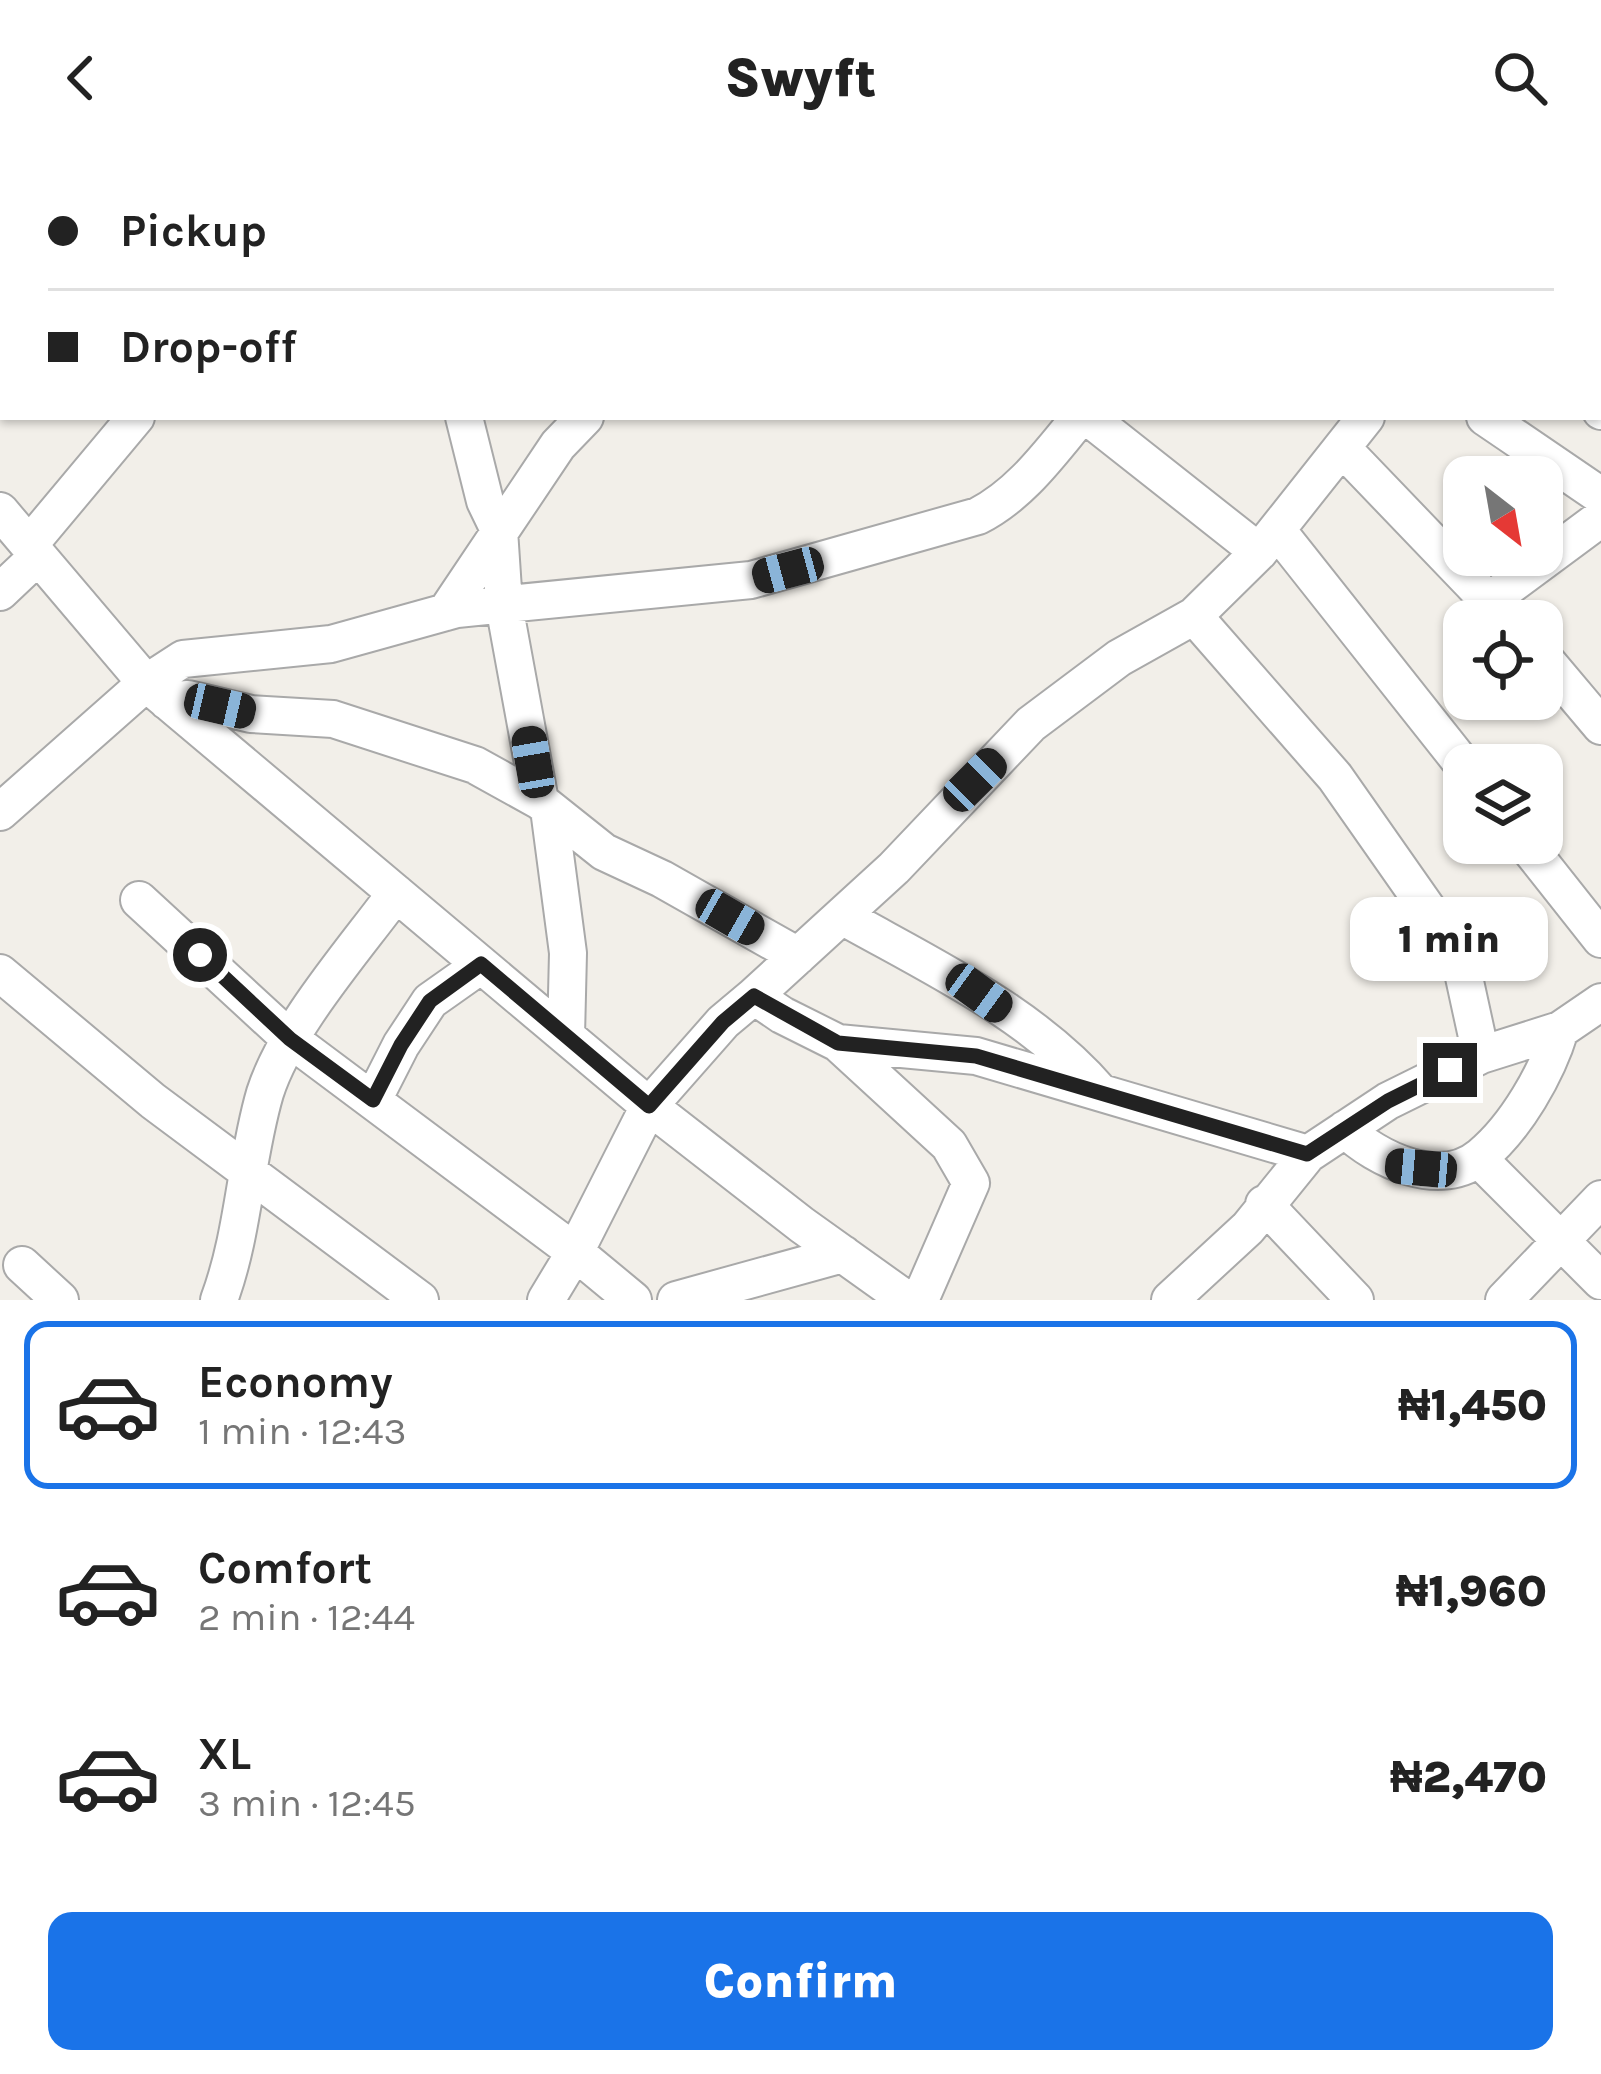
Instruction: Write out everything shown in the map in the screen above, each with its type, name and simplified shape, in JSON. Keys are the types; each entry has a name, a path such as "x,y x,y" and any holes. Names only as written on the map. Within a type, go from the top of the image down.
{"street":[{"path":"16,569 134,420"},
{"path":"465,420 485,501 499,530 504,605 568,953 566,1036"},
{"path":"446,612 558,445 582,420"},
{"path":"0,812 157,692 183,659 331,644 446,612 751,580 978,516 1028,479 1081,420"},
{"path":"1088,420 1268,540 1445,744"},
{"path":"546,1300 649,1106 723,1022 894,868 1031,724 1119,658 1194,616 1268,540 1364,420"},
{"path":"1489,420 1601,496"},
{"path":"1342,448 1487,600"},
{"path":"0,511 16,569 157,692 649,1106 907,1300"},
{"path":"1510,600 1601,518"},
{"path":"1194,616 1335,777 1447,935 1459,954 1481,1055"},
{"path":"1563,681 1601,726"},
{"path":"157,692 251,714 333,719 475,765 544,805 604,852 662,879 798,956"},
{"path":"1542,864 1601,939"},
{"path":"219,1300 235,1257 266,1092 290,1039 396,892"},
{"path":"139,900 290,1039 633,1300"},
{"path":"842,916 979,993 1074,1062 1103,1094"},
{"path":"373,1100 430,1001 481,964"},
{"path":"0,973 153,1102 409,1297"},
{"path":"754,996 838,1043 949,1145 971,1183 920,1300"},
{"path":"1170,1300 1248,1228 1307,1154 1388,1101 1481,1055 1560,1030 1601,1002"},
{"path":"1345,1130 1396,1166 1446,1170 1479,1159 1548,1070 1560,1030"},
{"path":"838,1043 976,1056 1307,1154"},
{"path":"904,1049 912,1109"},
{"path":"1479,1159 1601,1281"},
{"path":"1504,1300 1601,1199"},
{"path":"1264,1204 1354,1300"},
{"path":"676,1300 843,1254"},
{"path":"22,1265 60,1300"}],"route":[{"path":"200,955 290,1039 373,1100 430,1001 481,964 649,1106 723,1022 754,996 838,1043 976,1056 1307,1154 1388,1101 1450,1070"}]}
